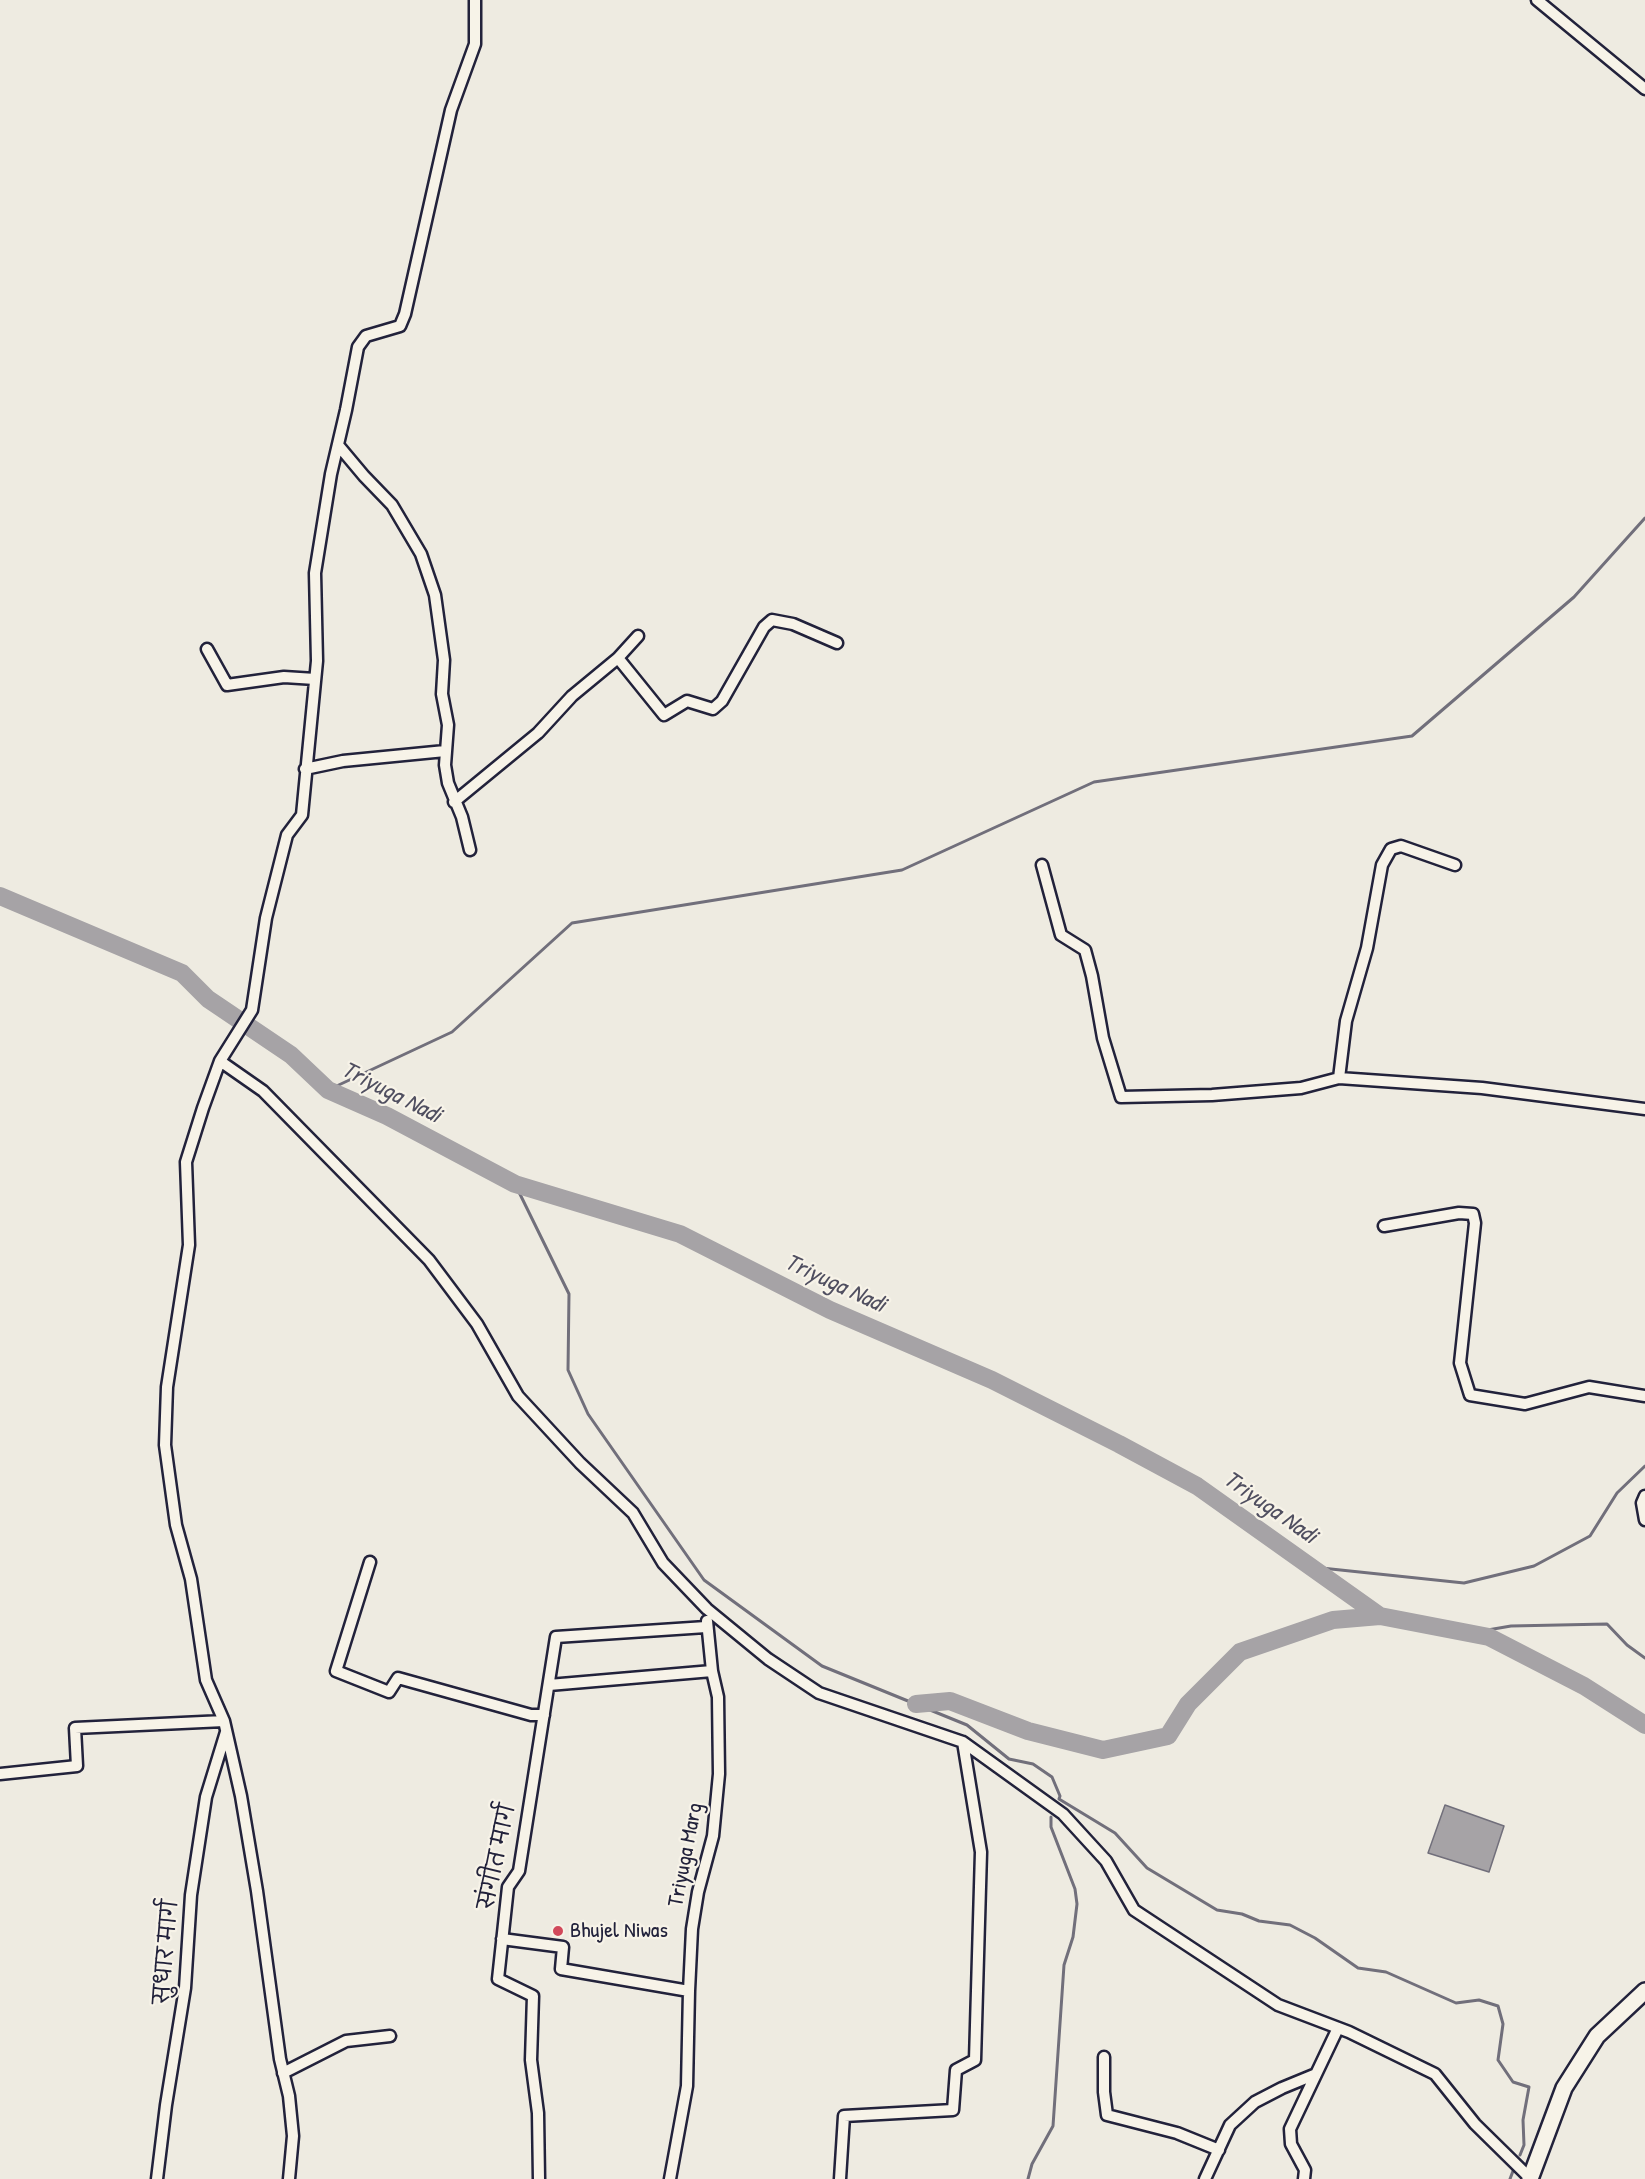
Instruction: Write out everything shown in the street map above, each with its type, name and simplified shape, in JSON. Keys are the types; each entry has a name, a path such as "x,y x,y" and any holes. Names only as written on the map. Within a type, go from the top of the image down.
{"main road":[{"path":"1530,2179 1564,2088 1596,2036 1645,1991"}],"street":[{"path":"289,2179 293,2136 289,2096 279,2059 241,1796 225,1726 206,1680 191,1579 176,1525 165,1445 167,1387 189,1245 186,1162 220,1061 252,1010 266,918 287,835 302,815 315,679 315,573 331,474 358,347 366,336 400,326 405,315 451,110 475,44 475,0"},
{"path":"1537,0 1645,89"},
{"path":"338,444 392,505 421,554 435,595 444,660 442,694 448,725 445,751 448,783 462,817 470,850"},
{"path":"618,658 664,715 687,701 713,709 722,701 764,627 772,620 793,624 837,643"},
{"path":"454,802 538,734 572,696 618,658 638,636"},
{"path":"207,649 227,685 284,677 315,679"},
{"path":"305,769 374,758 445,751"},
{"path":"1339,1078 1346,1021 1367,948 1382,865 1391,849 1401,846 1455,865"},
{"path":"1042,865 1061,935 1085,950 1103,1038 1121,1097 1212,1095 1301,1088 1339,1078 1492,1089 1645,1109"},
{"path":"220,1061 263,1090 429,1260 477,1324 518,1396 580,1463 633,1514 663,1563 708,1609 768,1659 819,1693 963,1742 1063,1814 1106,1861 1134,1910 1278,2005 1338,2028 1435,2074 1475,2124 1530,2179"},
{"path":"1384,1226 1459,1212 1473,1214 1475,1223 1460,1363 1470,1395 1525,1404 1589,1387 1645,1396"},
{"path":"1645,1496 1642,1503 1645,1520"},
{"path":"370,1562 336,1671 389,1692 398,1678 531,1715 544,1715"},
{"name":"Triyuga Marg","path":"670,2179 687,2086 688,1991 692,1929 698,1892 713,1836 720,1774 718,1696 706,1626 708,1609"},
{"name":"संगीत मार्ग","path":"539,2179 538,2113 531,2060 534,1996 498,1979 508,1887 519,1871 556,1637 706,1626"},
{"path":"549,1685 712,1671"},
{"path":"0,1774 77,1766 75,1728 225,1726"},
{"name":"सुधार मार्ग","path":"157,2179 166,2105 185,1988 191,1895 204,1808 225,1726"},
{"path":"840,2179 844,2116 953,2110 956,2070 975,2060 981,1852 963,1742"},
{"path":"502,1939 564,1947 561,1969 688,1991"},
{"path":"1304,2179 1305,2169 1291,2144 1290,2129 1338,2028"},
{"path":"283,2073 346,2041 390,2036"},
{"path":"1104,2057 1104,2092 1107,2115 1177,2133 1219,2150"},
{"path":"1206,2179 1230,2125 1256,2102 1316,2074"}],"shaded area":[{"path":"1445,1805 1504,1826 1489,1872 1428,1853"}],"waterway":[{"path":"328,1090 452,1032 572,923 902,870 1094,782 1412,736 1574,597 1645,518"},
{"name":"Triyuga Nadi","path":"0,896 182,973 208,999 291,1055 328,1090 387,1116 515,1184 680,1234 830,1310 992,1380 1197,1486 1380,1616 1489,1637 1584,1686 1645,1725"},
{"path":"515,1184 569,1294 568,1370 588,1414 704,1580 822,1666 967,1725 1009,1759 1033,1764 1052,1777 1060,1796 1059,1799 1115,1833 1147,1868 1217,1910 1242,1914 1259,1921 1290,1925 1315,1938 1358,1968 1386,1972 1456,2003 1479,2000 1498,2006 1503,2024 1498,2060 1513,2082 1529,2087 1523,2120 1524,2145 1520,2155"},
{"path":"1312,1567 1464,1583 1534,1566 1590,1536 1617,1493 1645,1466"},
{"path":"916,1704 950,1701 1028,1731 1103,1750 1168,1736 1188,1704 1240,1652 1333,1620 1380,1616"},
{"path":"1470,1633 1511,1626 1607,1624 1627,1645 1645,1658"},
{"path":"1028,2179 1032,2164 1053,2126 1064,1965 1073,1937 1077,1904 1075,1889 1051,1827 1051,1817"},
{"path":"1510,2179 1513,2171"}],"place":[{"name":"Bhujel Niwas","path":"558,1931"}]}
